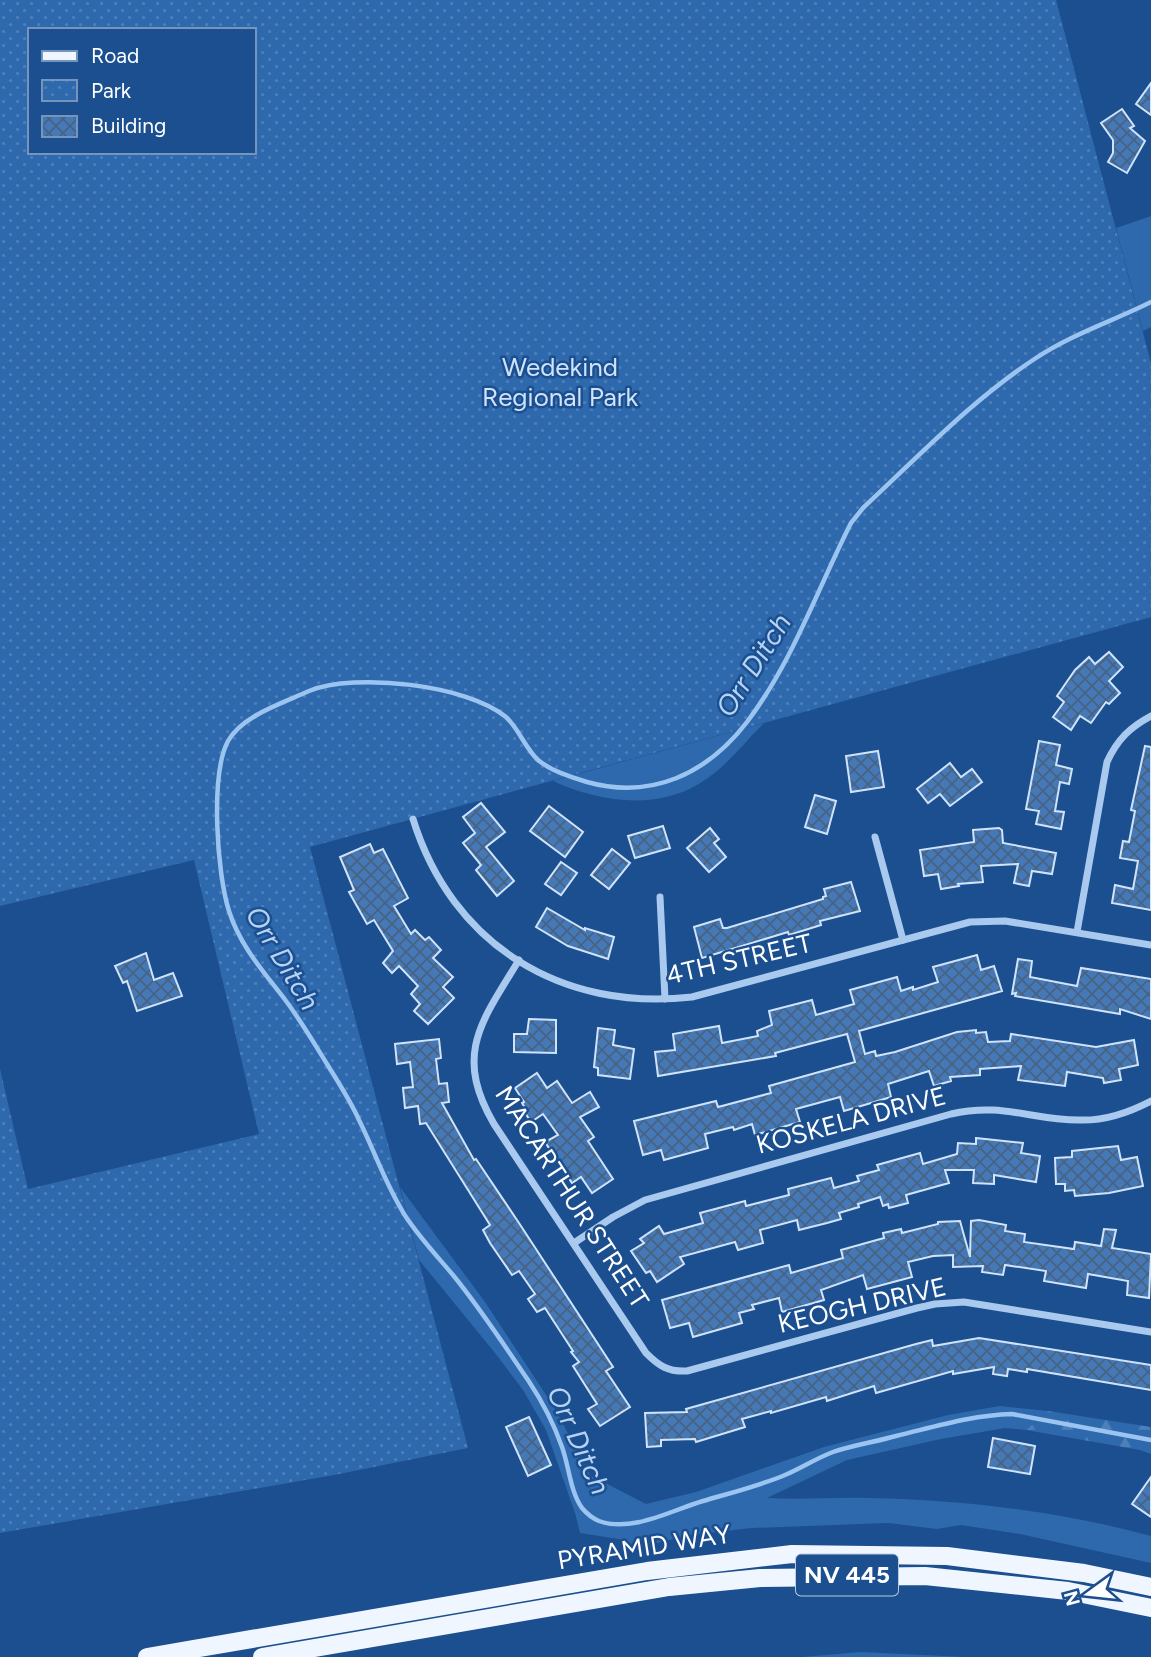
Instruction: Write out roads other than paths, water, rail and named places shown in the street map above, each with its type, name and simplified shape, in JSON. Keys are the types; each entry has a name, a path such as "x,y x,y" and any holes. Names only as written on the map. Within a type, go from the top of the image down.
{"main road":[{"name":"PYRAMID WAY","path":"147,1657 647,1570 792,1554 947,1556 1084,1573 1151,1587"},
{"name":"PYRAMID WAY","path":"262,1657 669,1587 760,1578 925,1576 1068,1591 1151,1608"}],"street":[{"path":"1077,932 1107,762 1121,737 1151,716"},
{"name":"4TH STREET","path":"412,819 426,855 448,894 482,933 543,974 585,991 628,999 692,997 970,922 1005,921 1151,945"},
{"path":"875,837 903,940"},
{"path":"660,897 665,999"},
{"name":"MACARTHUR STREET","path":"519,960 482,1021 476,1038 474,1074 481,1099 494,1124 646,1353 668,1370"},
{"name":"KOSKELA DRIVE","path":"574,1243 645,1200 951,1114 995,1109 1081,1121 1117,1115 1151,1101"},
{"name":"KEOGH DRIVE","path":"668,1370 676,1372 699,1368 917,1308 951,1302 1151,1332"}],"waterway":[{"name":"Orr Ditch","path":"1151,302 1064,342 1012,374 946,429 863,508 851,523 791,650 763,699 731,740 696,769 655,785 633,788 587,782 543,764 529,750 511,722 489,706 466,697 410,685 354,683 329,685 309,691 264,711 243,724 228,741 222,757 217,800 221,874 229,911 239,936 297,1016 344,1091 406,1217 473,1300 538,1396 559,1438 578,1501 592,1517 612,1524 652,1519 775,1479 827,1454 982,1417 1012,1414 1151,1440"}],"park label":[{"name":"Wedekind Regional Park","path":"560,382"}]}
